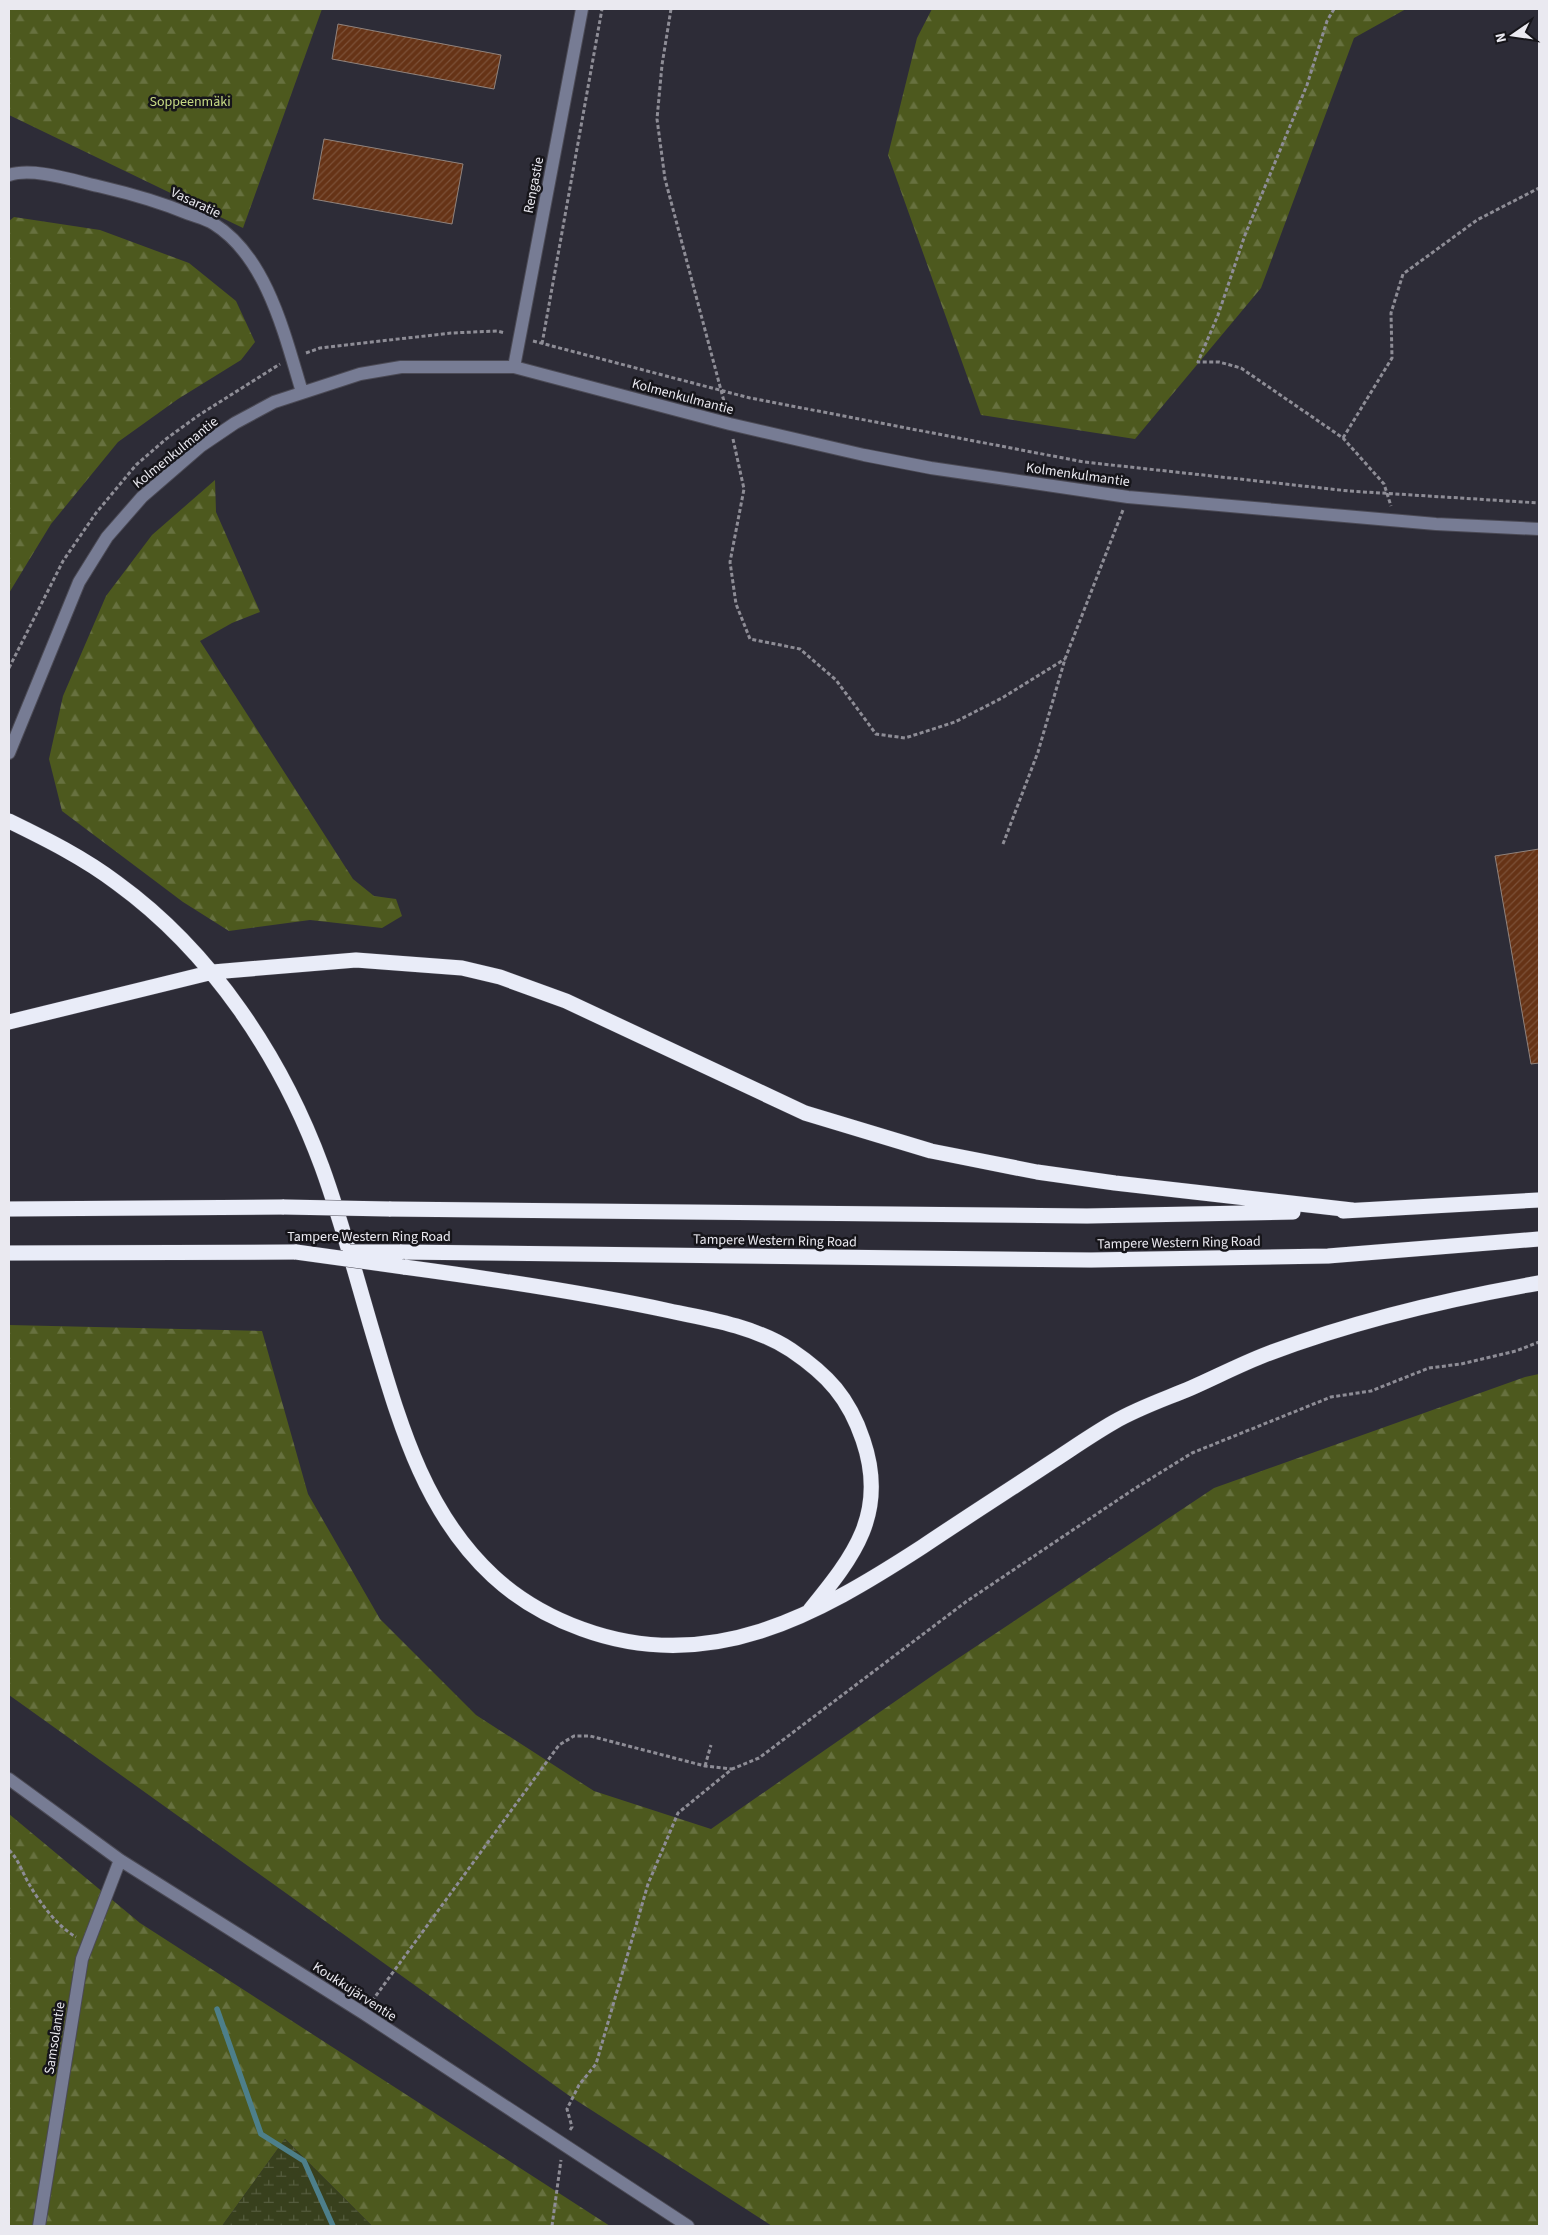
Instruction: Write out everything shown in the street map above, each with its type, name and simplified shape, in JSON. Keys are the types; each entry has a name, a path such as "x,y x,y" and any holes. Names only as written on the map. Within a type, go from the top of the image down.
{"highway":[{"path":"9,821 79,857 119,884 156,914 213,972 260,1041 294,1103 324,1174 400,1424 419,1472 437,1505 471,1553 510,1591 532,1606 571,1626 627,1643 663,1646 710,1643 772,1629 806,1615 863,1586 1117,1420 1266,1355 1350,1326 1539,1283"},
{"path":"9,1022 213,972 356,960 462,968 500,977 566,1001 805,1112 931,1151 1037,1172 1115,1184 1352,1210"},
{"name":"Tampere Western Ring Road","path":"9,1209 284,1207 1087,1216 1352,1210 1539,1200"},
{"name":"Tampere Western Ring Road","path":"9,1253 400,1252 1091,1260 1328,1256 1539,1239"},
{"path":"296,1252 519,1283 627,1302 712,1320 757,1334 790,1350 829,1380 850,1406 868,1455 872,1491 868,1516 859,1542 844,1568 806,1615"}],"street":[{"name":"Rengastie","path":"514,367 582,9"},
{"name":"Vasaratie","path":"9,175 20,172 81,182 155,200 214,224 245,252 264,284 283,330 302,392"},
{"name":"Kolmenkulmantie","path":"9,753 79,582 107,537 142,496 201,446 235,423 274,402 360,374 401,366 514,367 730,424 864,455 931,468 1128,497 1395,521 1539,529"},
{"name":"Koukkujärventie","path":"9,1779 120,1860 363,2013 563,2146 688,2226"},
{"name":"Samsolantie","path":"39,2226 75,1997 86,1944 120,1860"}],"path":[{"path":"542,344 602,9"},
{"path":"671,9 662,65 657,119 665,178 722,391 744,489 730,562 736,604 750,639 800,649 836,680 876,734 906,738 954,722 1002,698 1065,659"},
{"path":"1334,9 1327,21 1307,85 1245,235 1218,315 1198,362 1219,362 1241,368 1343,438 1384,484 1395,521"},
{"path":"1343,438 1392,358 1391,312 1403,274 1477,220 1539,188"},
{"path":"9,668 63,561 96,513 136,465 166,439 199,414 292,358 320,348 451,333 497,331 750,398 1084,462 1349,491 1539,503"},
{"path":"1002,844 1038,752 1065,659 1128,497"},
{"path":"552,2226 563,2146 572,2127 567,2109 579,2085 596,2064 648,1884 678,1813 732,1769 759,1758 967,1601 1134,1489 1192,1453 1331,1397 1371,1391 1429,1368 1461,1364 1516,1351 1539,1342"},
{"path":"363,2013 560,1745 574,1736 590,1736 705,1766 732,1769"},
{"path":"705,1766 711,1745"},
{"path":"9,1850 16,1857 29,1884 64,1930 86,1944"}],"green space":[{"name":"Soppeenmäki","path":"9,9 322,9 243,228 9,115"},
{"path":"932,9 1406,9 1354,38 1261,288 1135,439 981,415 888,155 917,38"},
{"path":"14,217 100,230 189,263 236,301 255,342 241,360 178,399 118,442 51,524 9,593 9,221"},
{"path":"215,480 216,512 260,612 232,623 200,641 353,879 374,896 396,899 402,916 382,928 310,920 229,931 183,902 62,811 49,759 63,696 106,596 152,535"},
{"path":"9,1325 262,1331 308,1494 380,1619 476,1715 594,1791 711,1829 939,1671 1214,1488 1525,1377 1539,1374 1539,2226 772,2226 571,2097 9,1695"},
{"path":"9,1814 140,1923 610,2226 372,2226 285,2139 222,2226 9,2226"},
{"path":"285,2139 372,2226 222,2226"}],"building":[{"path":"338,24 501,55 494,89 332,59"},
{"path":"324,139 463,164 452,224 313,199"},
{"path":"1539,849 1539,1063 1531,1064 1495,856"}],"waterway":[{"path":"217,2009 261,2134 304,2161 333,2226"}]}
